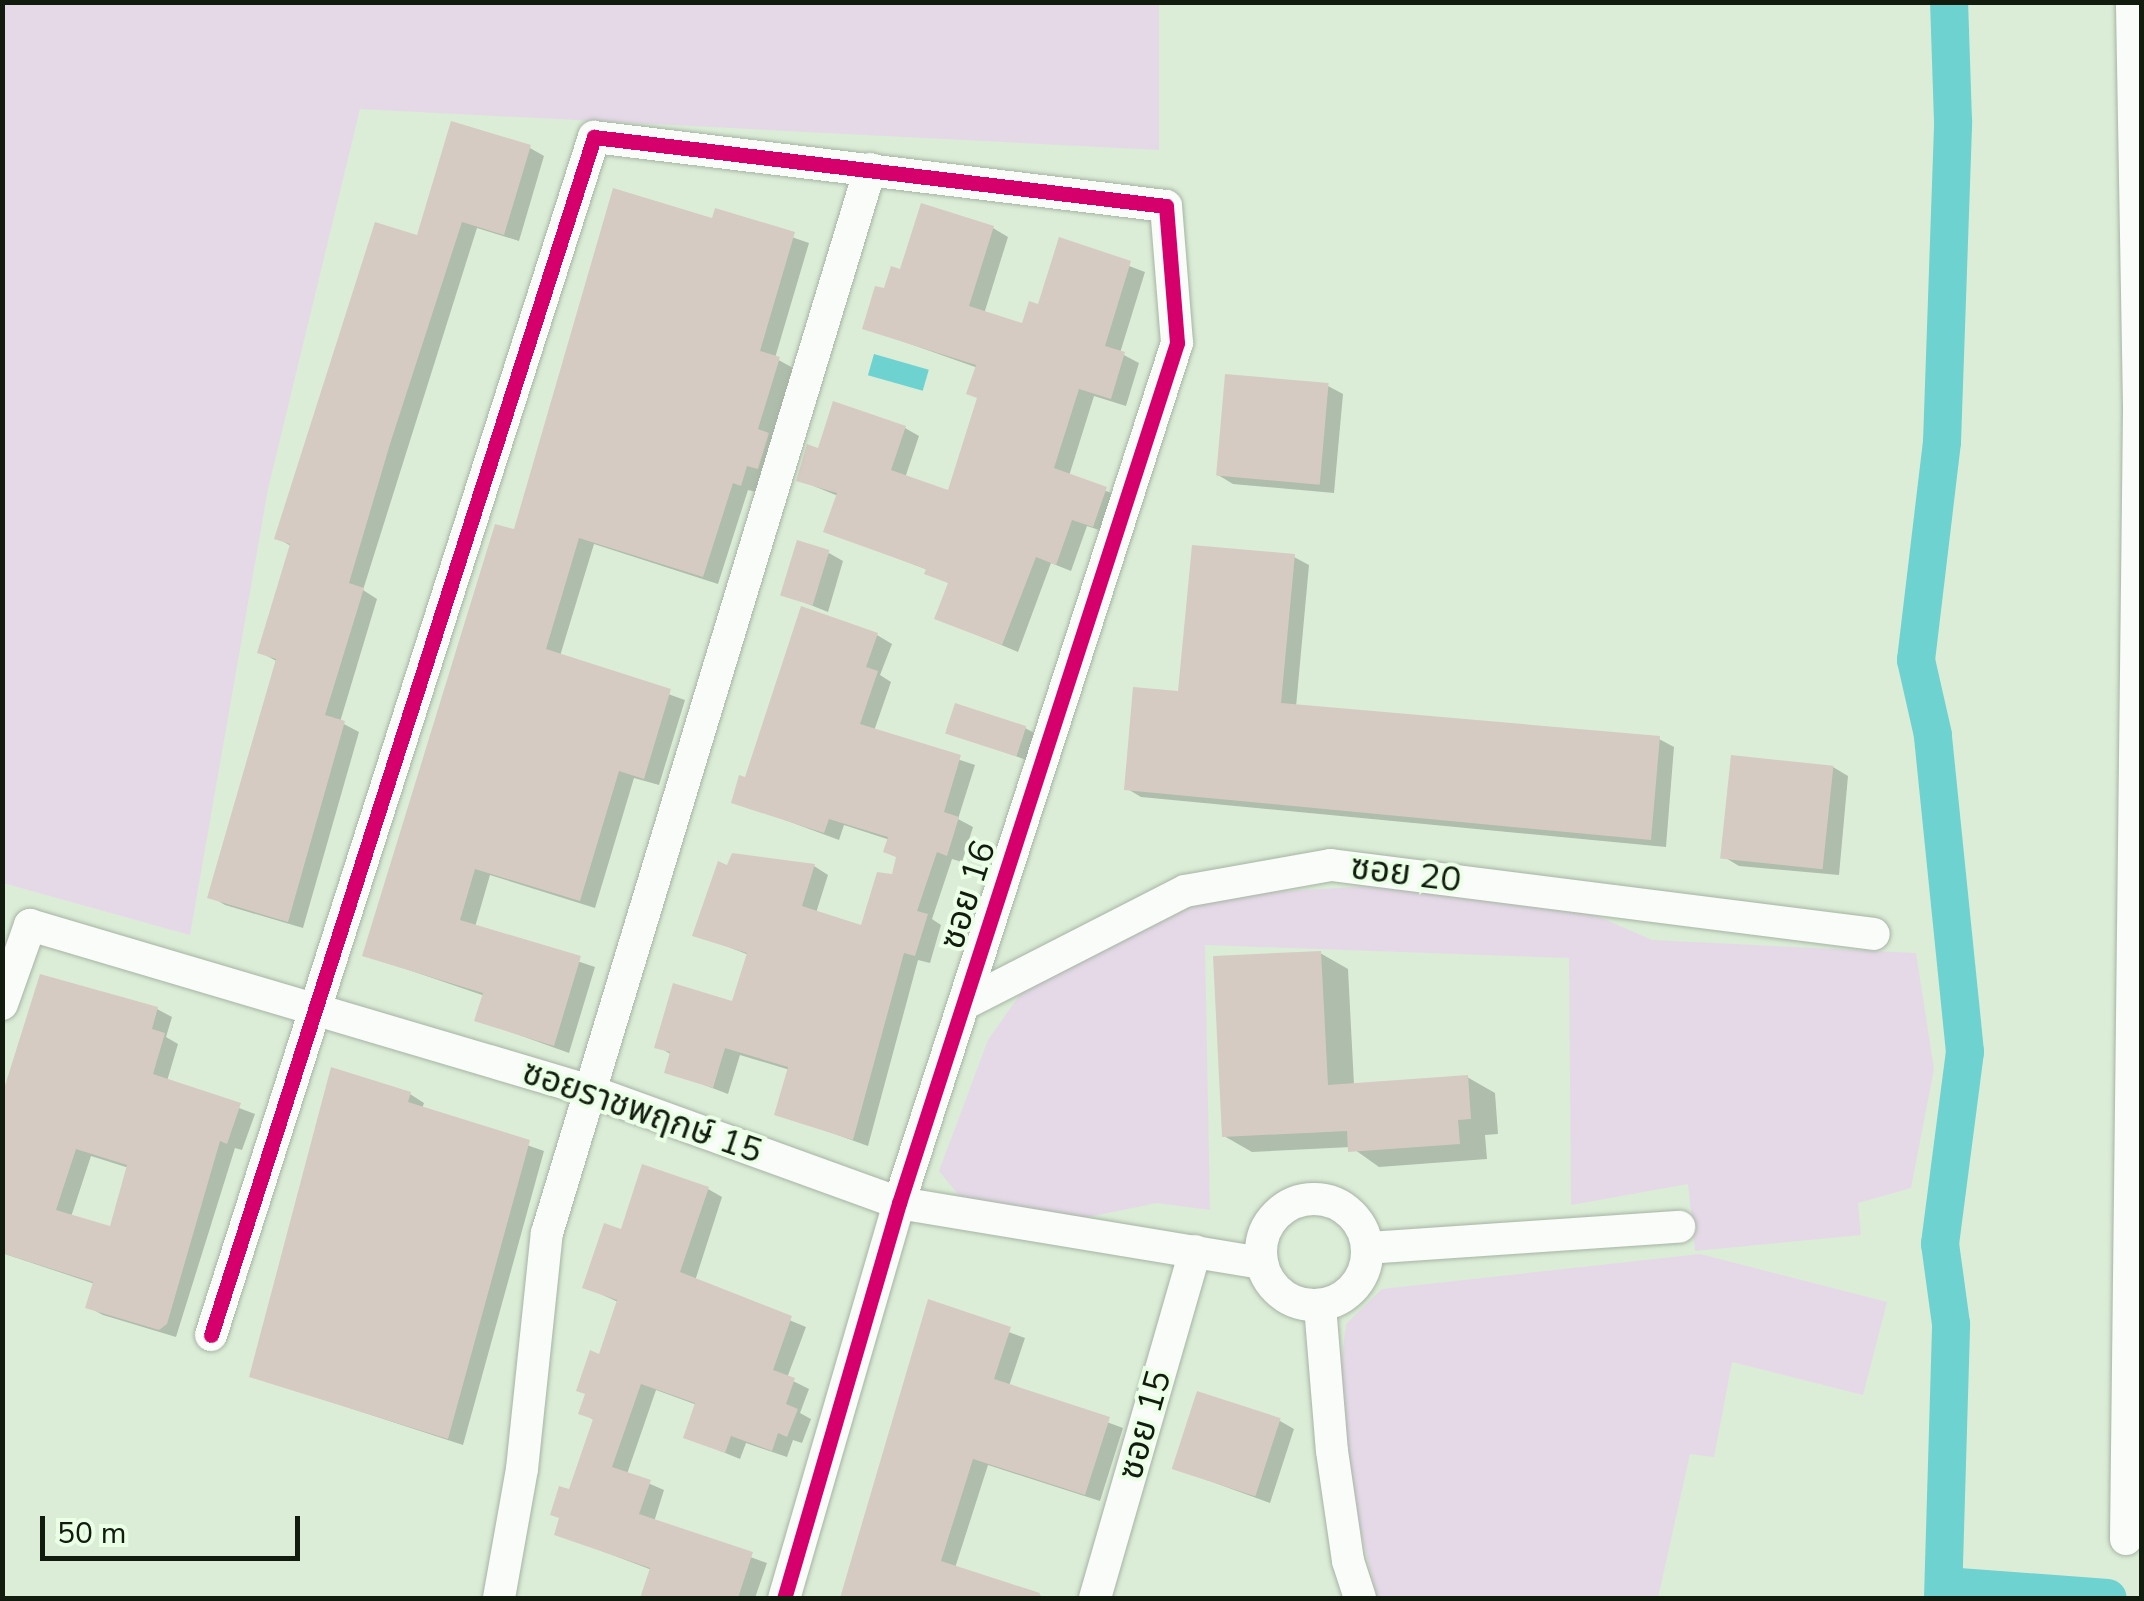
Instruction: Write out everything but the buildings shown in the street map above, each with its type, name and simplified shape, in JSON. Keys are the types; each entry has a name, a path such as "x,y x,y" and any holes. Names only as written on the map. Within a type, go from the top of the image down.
{"street":[{"path":"2126,1539 2136,958 2138,406 2132,2"},
{"path":"211,1335 320,1007 594,137 870,169 546,1233 522,1469 499,1598"},
{"name":"ซอย 16","path":"784,1598 899,1203 1178,343 1166,206 870,169"},
{"name":"ซอย 20","path":"964,1004 1186,891 1331,865 1874,934"},
{"name":"ซอยราชพฤกษ์ 15","path":"2,1004 30,925 320,1007 587,1090 899,1203 1262,1263"},
{"path":"1307,1199 1340,1206 1354,1217 1367,1248 1360,1280 1336,1302 1320,1306 1276,1290 1262,1263 1266,1228 1290,1204 1307,1199"},
{"path":"1367,1248 1679,1227"},
{"name":"ซอย 15","path":"1095,1598 1195,1251"},
{"path":"1320,1306 1332,1451 1360,1598"}],"shaded area":[{"path":"2,3 1159,3 1159,150 360,109 268,489 190,935 3,883"},
{"path":"1372,886 1590,913 1652,940 1916,953 1934,1069 1911,1188 1858,1203 1861,1235 1695,1251 1688,1184 1571,1205 1569,958 1205,945 1210,1210 1157,1203 1083,1218 961,1198 939,1171 988,1040 1023,990 1216,895"},
{"path":"1700,1254 1887,1302 1863,1395 1732,1362 1714,1457 1690,1454 1658,1598 1377,1598 1348,1479 1341,1366 1346,1324 1382,1289"}],"water":[{"path":"874,354 929,370 923,391 868,375"}],"waterway":[{"path":"1943,1598 1951,1324 1940,1244 1965,1052 1933,735 1916,660 1942,442 1953,121 1949,2"},
{"path":"1945,1586 2108,1598"}],"cycle path":[{"path":"211,1335 594,137 1166,206 1177,343 899,1203 784,1598"}]}
